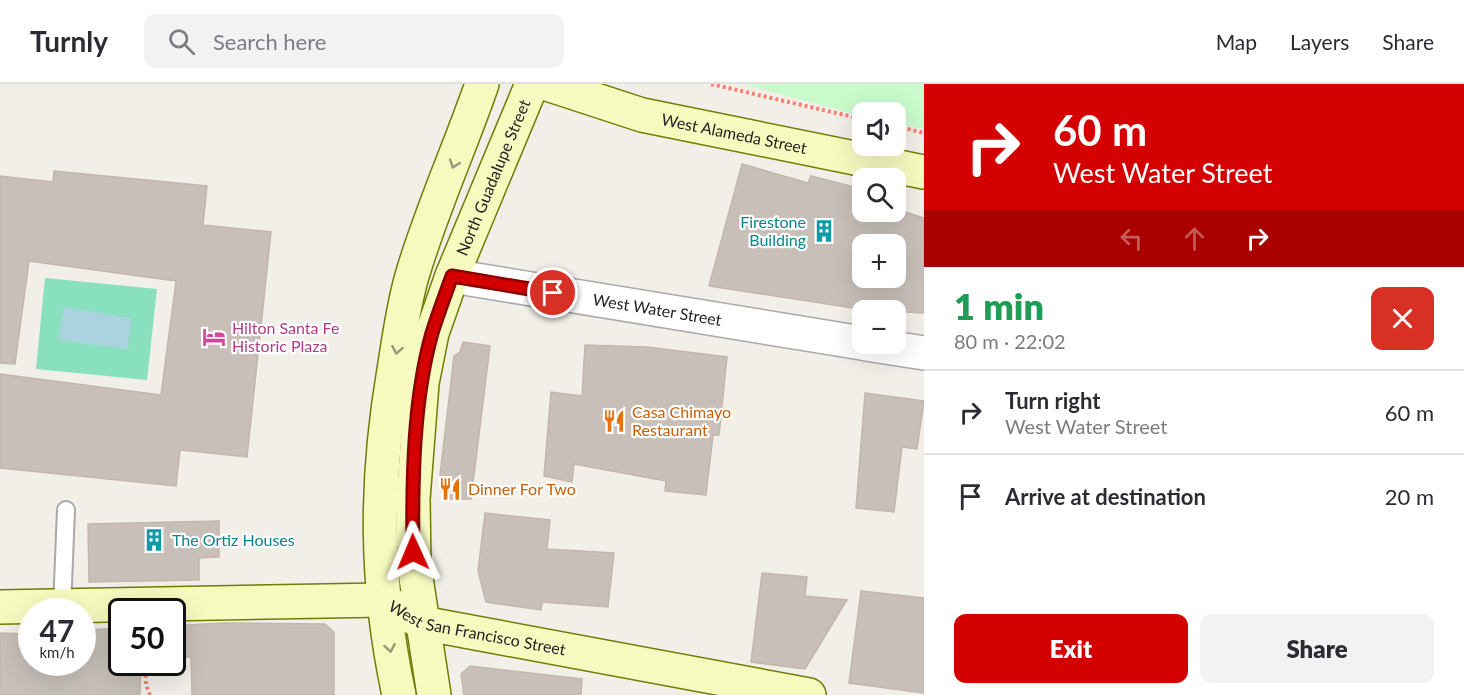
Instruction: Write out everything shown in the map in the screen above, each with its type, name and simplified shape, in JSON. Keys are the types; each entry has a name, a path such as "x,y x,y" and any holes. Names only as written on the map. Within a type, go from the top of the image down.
{"main road":[{"path":"399,695 383,600 378,503 384,427 412,276 482,84"},
{"name":"North Guadalupe Street","path":"434,695 414,565 413,539 422,383 432,333 452,276 532,84"},
{"name":"West Alameda Street","path":"547,84 642,115 924,172"},
{"name":"West San Francisco Street","path":"96,607 383,600 422,623 809,695"},
{"name":"West San Francisco Street","path":"0,607 18,607"}],"street":[{"name":"West Water Street","path":"452,276 852,341"},
{"name":"West Water Street","path":"906,350 924,353"}],"lane":[{"path":"62,598 66,510"}],"path":[{"path":"711,84 852,117"},
{"path":"906,128 924,133"},
{"path":"146,676 150,695"}],"green space":[{"path":"742,84 924,84 924,129 906,125 906,102 852,102 852,113"},
{"path":"45,278 157,289 147,380 36,369"}],"water":[{"path":"64,307 131,318 128,349 58,340"}],"building":[{"name":"Firestone Building","path":"742,164 808,183 811,176 852,186 852,222 906,222 906,212 924,218 924,313 906,312 906,300 852,300 852,308 709,286"},
{"name":"Hilton Santa Fe Historic Plaza","path":"54,171 207,186 203,225 271,232 247,457 180,450 176,486 0,468 0,374 161,395 176,281 29,261 15,364 0,363 0,176 53,182"},
{"path":"463,342 490,346 471,499 444,499 440,475 454,356 460,352"},
{"path":"585,345 647,347 727,357 719,435 713,435 706,495 665,491 666,481 574,464 572,482 544,476 551,392 582,396"},
{"path":"865,393 924,401 917,449 902,447 894,512 856,508"},
{"path":"485,513 550,520 547,549 614,553 608,607 542,602 541,610 486,602 478,571"},
{"name":"The Ortiz Houses","path":"219,521 219,557 199,558 199,580 89,582 88,524"},
{"path":"762,573 807,577 805,596 847,600 805,669 751,662"},
{"path":"861,591 924,598 924,693 849,683"},
{"path":"222,623 325,624 334,632 334,695 192,695 191,657 186,657 186,625"},
{"path":"108,629 108,676 141,676 140,695 0,695 0,633 18,634 18,676 96,676 96,630"},
{"path":"470,666 582,679 581,695 464,695 461,674"}],"place":[{"name":"Firestone Building","path":"824,231"},
{"name":"Hilton Santa Fe Historic Plaza","path":"214,337"},
{"name":"Casa Chimayo Restaurant","path":"614,421"},
{"name":"Dinner For Two","path":"450,489"},
{"name":"The Ortiz Houses","path":"154,540"}],"route":[{"path":"413,552 413,499 422,383 432,333 452,276 553,293"}]}
